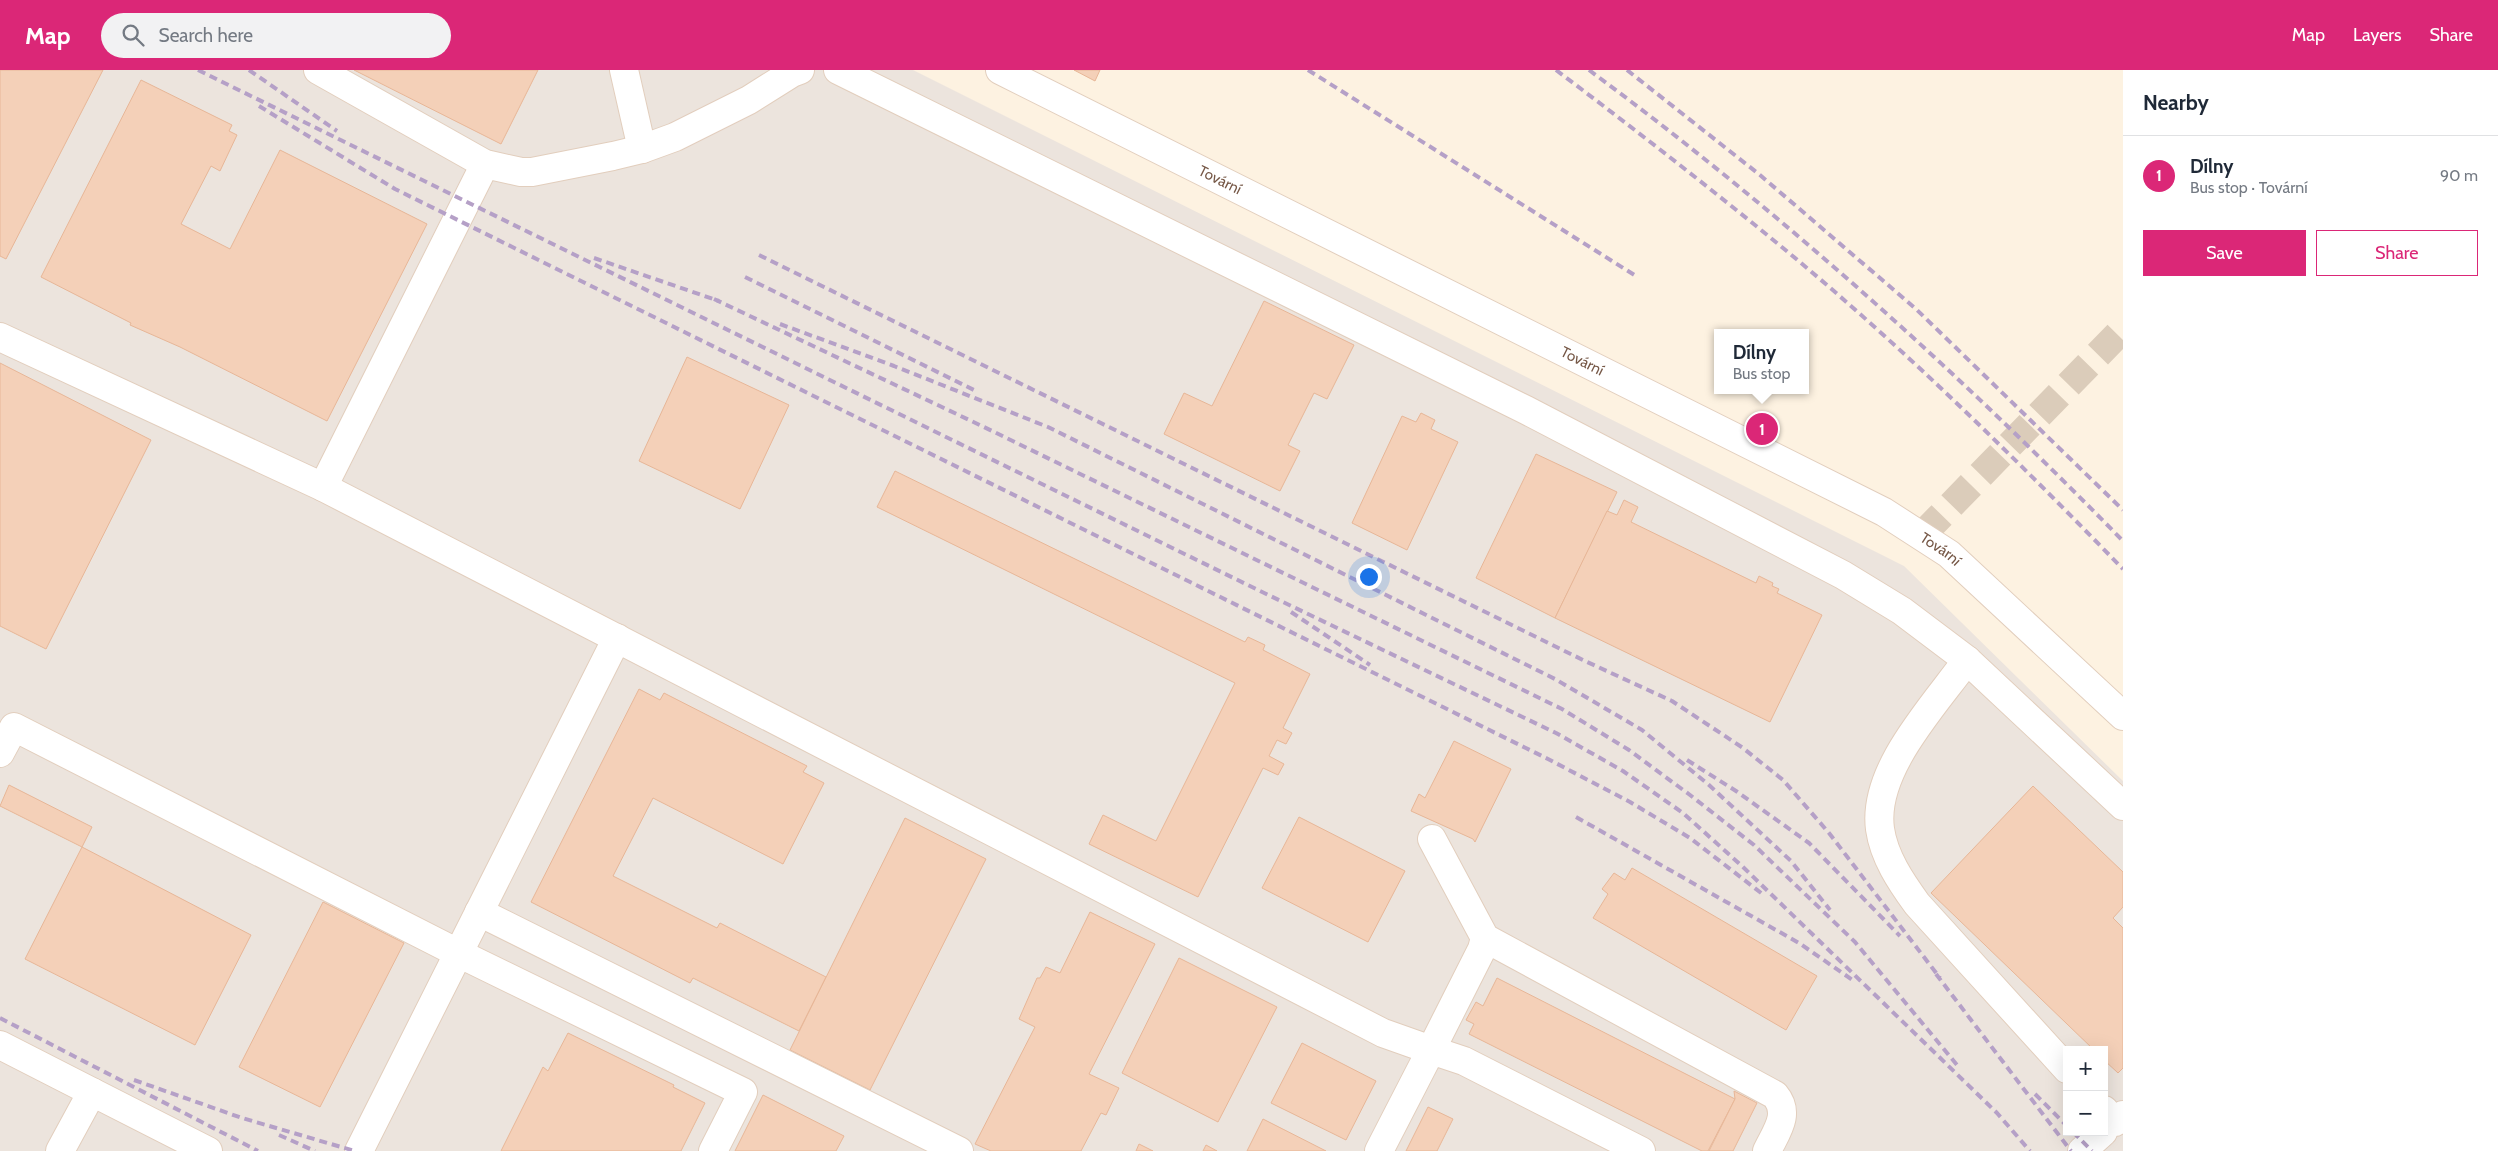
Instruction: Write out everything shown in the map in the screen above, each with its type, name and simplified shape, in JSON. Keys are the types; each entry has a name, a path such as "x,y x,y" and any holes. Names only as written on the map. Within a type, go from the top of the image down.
{"street":[{"path":"318,70 485,164 521,172 532,172 642,149 675,137 749,100 800,70"},
{"path":"624,70 642,149"},
{"path":"838,70 1526,410 1799,552 1902,611 1967,660 2123,806"},
{"name":"Tovární","path":"1000,70 1884,512 1949,554 2123,716"},
{"path":"323,487 485,164"},
{"path":"0,337 323,487 1383,1033 1464,1061 1642,1151"},
{"path":"358,1151 616,638"},
{"path":"1967,660 1897,756 1884,785 1880,807 1880,829 1886,852 1901,882 1917,904 2063,1065"},
{"path":"0,753 7,723 458,954 743,1092 713,1151"},
{"path":"1432,839 1485,938 1768,1089 1779,1100 1783,1113 1780,1126 1767,1151"},
{"path":"479,912 959,1151"},
{"path":"1379,1151 1482,949 1485,938"},
{"path":"0,1045 208,1151"},
{"path":"60,1151 92,1092"},
{"path":"2082,1151 2110,1122"}],"shaded area":[{"path":"0,70 913,70 1904,566 2123,781 2123,1151 0,1151"}],"building":[{"path":"0,70 103,70 6,259 0,256"},
{"path":"354,70 538,70 501,144"},
{"path":"1074,70 1100,70 1095,81"},
{"path":"141,80 232,125 229,131 237,135 220,171 211,166 181,224 230,249 280,150 427,224 327,421 180,347 130,325 131,323 41,277"},
{"path":"1264,301 1354,345 1327,399 1314,393 1288,445 1300,451 1280,491 1164,434 1184,393 1212,406"},
{"path":"687,357 789,405 740,509 639,461"},
{"path":"0,363 151,440 46,649 0,626"},
{"path":"1421,413 1435,420 1431,429 1458,442 1407,550 1352,523 1402,416 1416,422"},
{"path":"1536,454 1617,492 1555,618 1476,578"},
{"path":"895,471 1245,642 1248,637 1265,645 1263,650 1310,674 1283,728 1292,733 1286,744 1277,740 1269,756 1284,764 1278,775 1263,768 1198,897 1089,844 1103,815 1156,841 1235,683 877,507"},
{"path":"1624,500 1638,507 1631,522 1756,583 1759,576 1773,583 1772,586 1779,589 1777,593 1822,615 1770,722 1555,618 1607,511 1617,515"},
{"path":"639,689 660,700 664,693 807,766 803,772 824,783 783,864 653,798 613,876 717,928 720,923 826,977 799,1031 693,978 690,983 531,902"},
{"path":"1454,741 1511,769 1475,842 1473,839 1411,811 1419,794 1425,798"},
{"path":"9,785 92,827 82,847 0,806"},
{"path":"2033,786 2123,872 2123,907 2113,918 2123,928 2123,1068 2118,1073 2108,1064 2108,1046 2090,1046 1931,893"},
{"path":"1299,817 1405,871 1368,942 1262,888"},
{"path":"905,818 986,859 870,1090 790,1050"},
{"path":"82,847 251,935 195,1045 25,959"},
{"path":"1632,868 1817,976 1786,1030 1593,918 1608,894 1602,889 1614,873 1625,880"},
{"path":"323,902 404,943 320,1107 239,1067"},
{"path":"1090,912 1155,944 1089,1074 1119,1088 1106,1115 1101,1113 1081,1151 991,1151 975,1144 1035,1027 1019,1019 1037,978 1040,978 1046,967 1060,973"},
{"path":"1179,958 1277,1007 1218,1122 1122,1073"},
{"path":"1497,978 1735,1099 1708,1151 1702,1151 1469,1034 1474,1024 1466,1020 1476,1002 1483,1006"},
{"path":"568,1033 674,1085 673,1087 705,1103 681,1151 501,1151 543,1067 548,1071"},
{"path":"1302,1043 1376,1081 1346,1140 1271,1103"},
{"path":"1734,1091 1757,1103 1733,1151 1709,1151 1735,1099"},
{"path":"763,1095 844,1136 836,1151 735,1151"},
{"path":"1428,1107 1453,1119 1437,1151 1406,1151"},
{"path":"1263,1119 1326,1151 1247,1151"},
{"path":"1139,1144 1153,1151 1136,1151"},
{"path":"1206,1145 1217,1151 1203,1151"}],"tunnel":[{"path":"1922,535 2123,329"}],"railway":[{"path":"198,70 1258,590 1556,733 1623,771 1683,813 1743,867 1997,1113 2030,1151"},
{"path":"249,70 337,131"},
{"path":"1308,70 1636,276"},
{"path":"1556,70 1783,248 1872,324 1958,404 2123,569"},
{"path":"1589,70 1730,180 1866,295 1997,416 2123,541"},
{"path":"1627,70 1760,175 1916,309 2123,510"},
{"path":"259,106 395,189 1548,759 1630,802 1690,838 1765,896"},
{"path":"759,255 1585,661 1672,701 1743,748 1783,780 1829,833 1940,978"},
{"path":"594,258 719,301"},
{"path":"745,277 978,392"},
{"path":"714,299 984,427 1562,709 1629,750 1754,845 1855,942 1957,1065"},
{"path":"780,324 894,366 1048,427 1555,679 1642,730 1709,785 1791,861 1830,910"},
{"path":"1291,612 1370,665"},
{"path":"1687,760 1736,791 1809,843 1900,936"},
{"path":"1576,817 1799,943 1854,981"},
{"path":"1936,974 2071,1151"},
{"path":"0,1018 258,1151"},
{"path":"134,1080 242,1118 355,1151"},
{"path":"2035,1094 2063,1122"},
{"path":"279,1135 315,1151"},
{"path":"2077,1136 2092,1151"}],"place":[{"name":"Dílny","path":"1762,429"}]}
